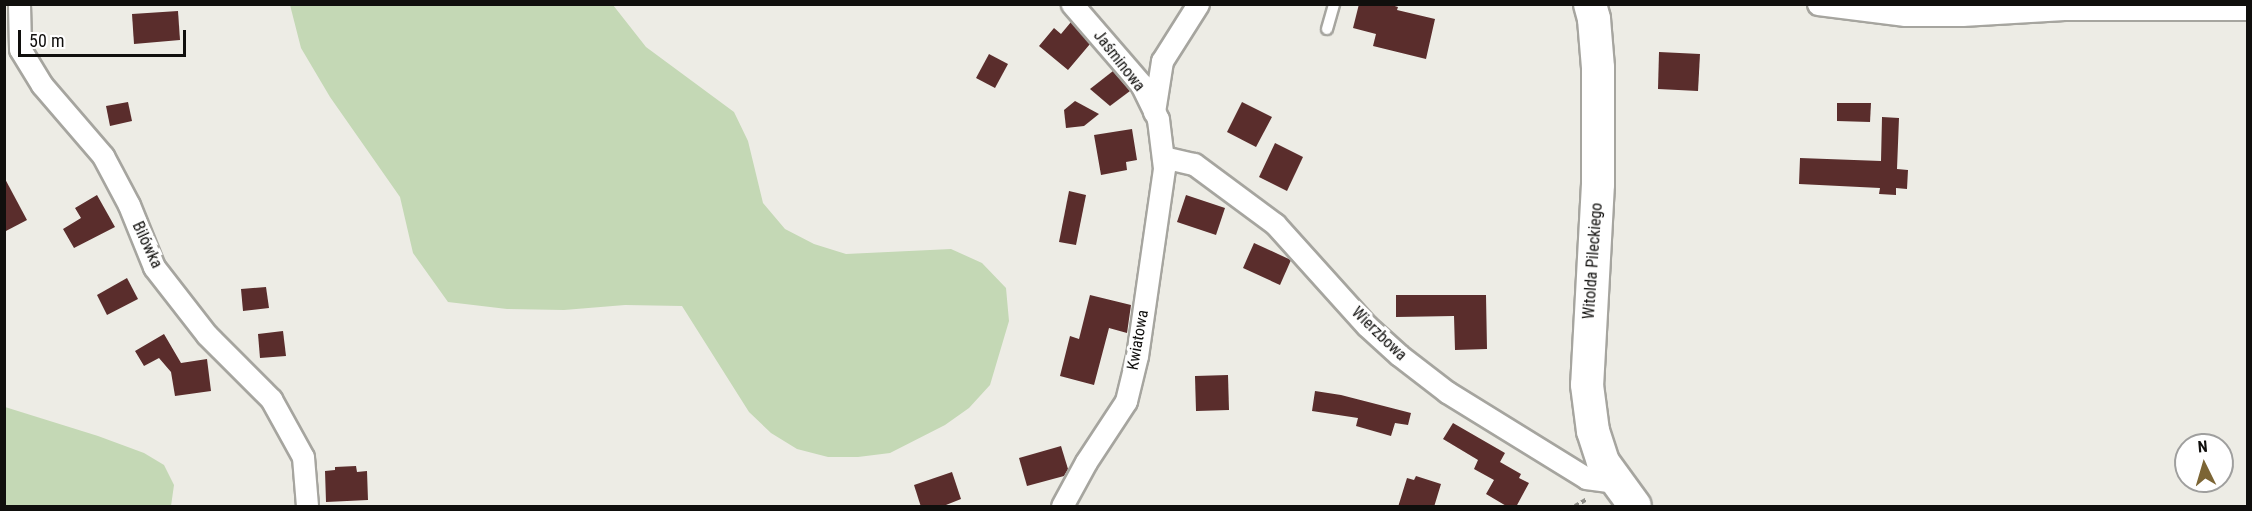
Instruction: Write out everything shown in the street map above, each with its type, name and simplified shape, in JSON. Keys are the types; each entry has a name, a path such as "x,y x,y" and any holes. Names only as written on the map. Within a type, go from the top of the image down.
{"street":[{"name":"Bilówka","path":"18,4 20,49 42,84 103,156 129,205 154,267 207,335 271,399 303,457 307,507"},
{"name":"Jaśminowa","path":"1072,4 1141,84 1158,119 1163,157"},
{"path":"1154,112 1162,61 1198,4"},
{"name":"Witolda Pileckiego","path":"1590,4 1594,19 1598,68 1598,184 1587,385 1593,431 1604,462 1635,507"},
{"path":"1818,4 1905,15 1962,15 2064,9 2247,9"},
{"name":"Wierzbowa","path":"1163,157 1194,164 1275,224 1367,326 1399,355 1447,392 1586,478 1616,482"},
{"name":"Kwiatowa","path":"1062,507 1086,462 1126,401 1137,356 1164,168 1163,157"}],"lane":[{"path":"1327,29 1334,4"}],"green space":[{"path":"290,5 613,5 646,47 734,112 748,141 763,203 785,229 814,244 846,254 951,249 982,263 1006,288 1009,321 990,385 969,408 945,425 890,453 858,457 828,457 797,449 771,433 749,412 682,306 625,305 564,310 507,309 448,302 413,253 400,197 330,97 301,48"},
{"path":"5,407 144,453 164,465 174,485 171,506 5,506"}],"building":[{"path":"1359,4 1388,4 1398,7 1397,10 1435,19 1426,59 1373,46 1376,34 1353,28"},
{"path":"178,11 180,40 134,44 132,14"},
{"path":"1071,22 1090,44 1068,70 1039,46 1054,28 1061,34"},
{"path":"1659,52 1700,54 1698,91 1658,89"},
{"path":"989,54 1008,64 995,88 976,78"},
{"path":"1113,71 1130,91 1110,106 1090,89"},
{"path":"1075,101 1099,114 1084,126 1066,128 1064,110"},
{"path":"128,102 132,121 110,126 106,106"},
{"path":"1242,102 1272,117 1256,147 1227,132"},
{"path":"1837,103 1871,103 1870,122 1837,121"},
{"path":"1882,117 1899,118 1897,169 1908,170 1907,189 1896,188 1896,195 1879,194 1880,188 1799,184 1800,158 1881,161"},
{"path":"1132,129 1137,160 1126,162 1127,170 1101,175 1094,135"},
{"path":"1275,143 1303,157 1287,191 1259,177"},
{"path":"4,177 27,220 4,232"},
{"path":"1069,191 1086,195 1076,245 1059,242"},
{"path":"97,195 115,227 74,248 63,229 81,218 75,208"},
{"path":"1186,195 1225,208 1216,235 1177,222"},
{"path":"1254,243 1291,260 1280,285 1243,268"},
{"path":"127,278 138,299 107,315 97,295"},
{"path":"266,287 269,308 243,311 241,289"},
{"path":"1090,295 1131,305 1127,333 1109,328 1094,385 1060,376 1070,336 1079,339"},
{"path":"1396,295 1486,295 1487,349 1455,350 1454,316 1396,317"},
{"path":"283,331 286,356 260,358 258,334"},
{"path":"164,334 181,363 207,359 211,391 175,396 171,372 159,358 144,366 135,351"},
{"path":"1228,375 1229,410 1196,411 1195,376"},
{"path":"1315,391 1341,395 1411,413 1408,425 1395,423 1391,436 1356,426 1358,418 1312,411"},
{"path":"1453,423 1505,453 1500,462 1521,474 1519,478 1529,483 1516,507 1508,507 1486,494 1494,480 1474,469 1478,460 1443,439"},
{"path":"1061,446 1068,469 1064,476 1027,486 1019,458"},
{"path":"356,466 357,472 367,471 368,500 326,502 325,471 335,470 335,467"},
{"path":"952,472 961,499 941,507 921,507 914,485"},
{"path":"1416,476 1441,484 1434,507 1398,507 1407,478 1414,480"}]}
